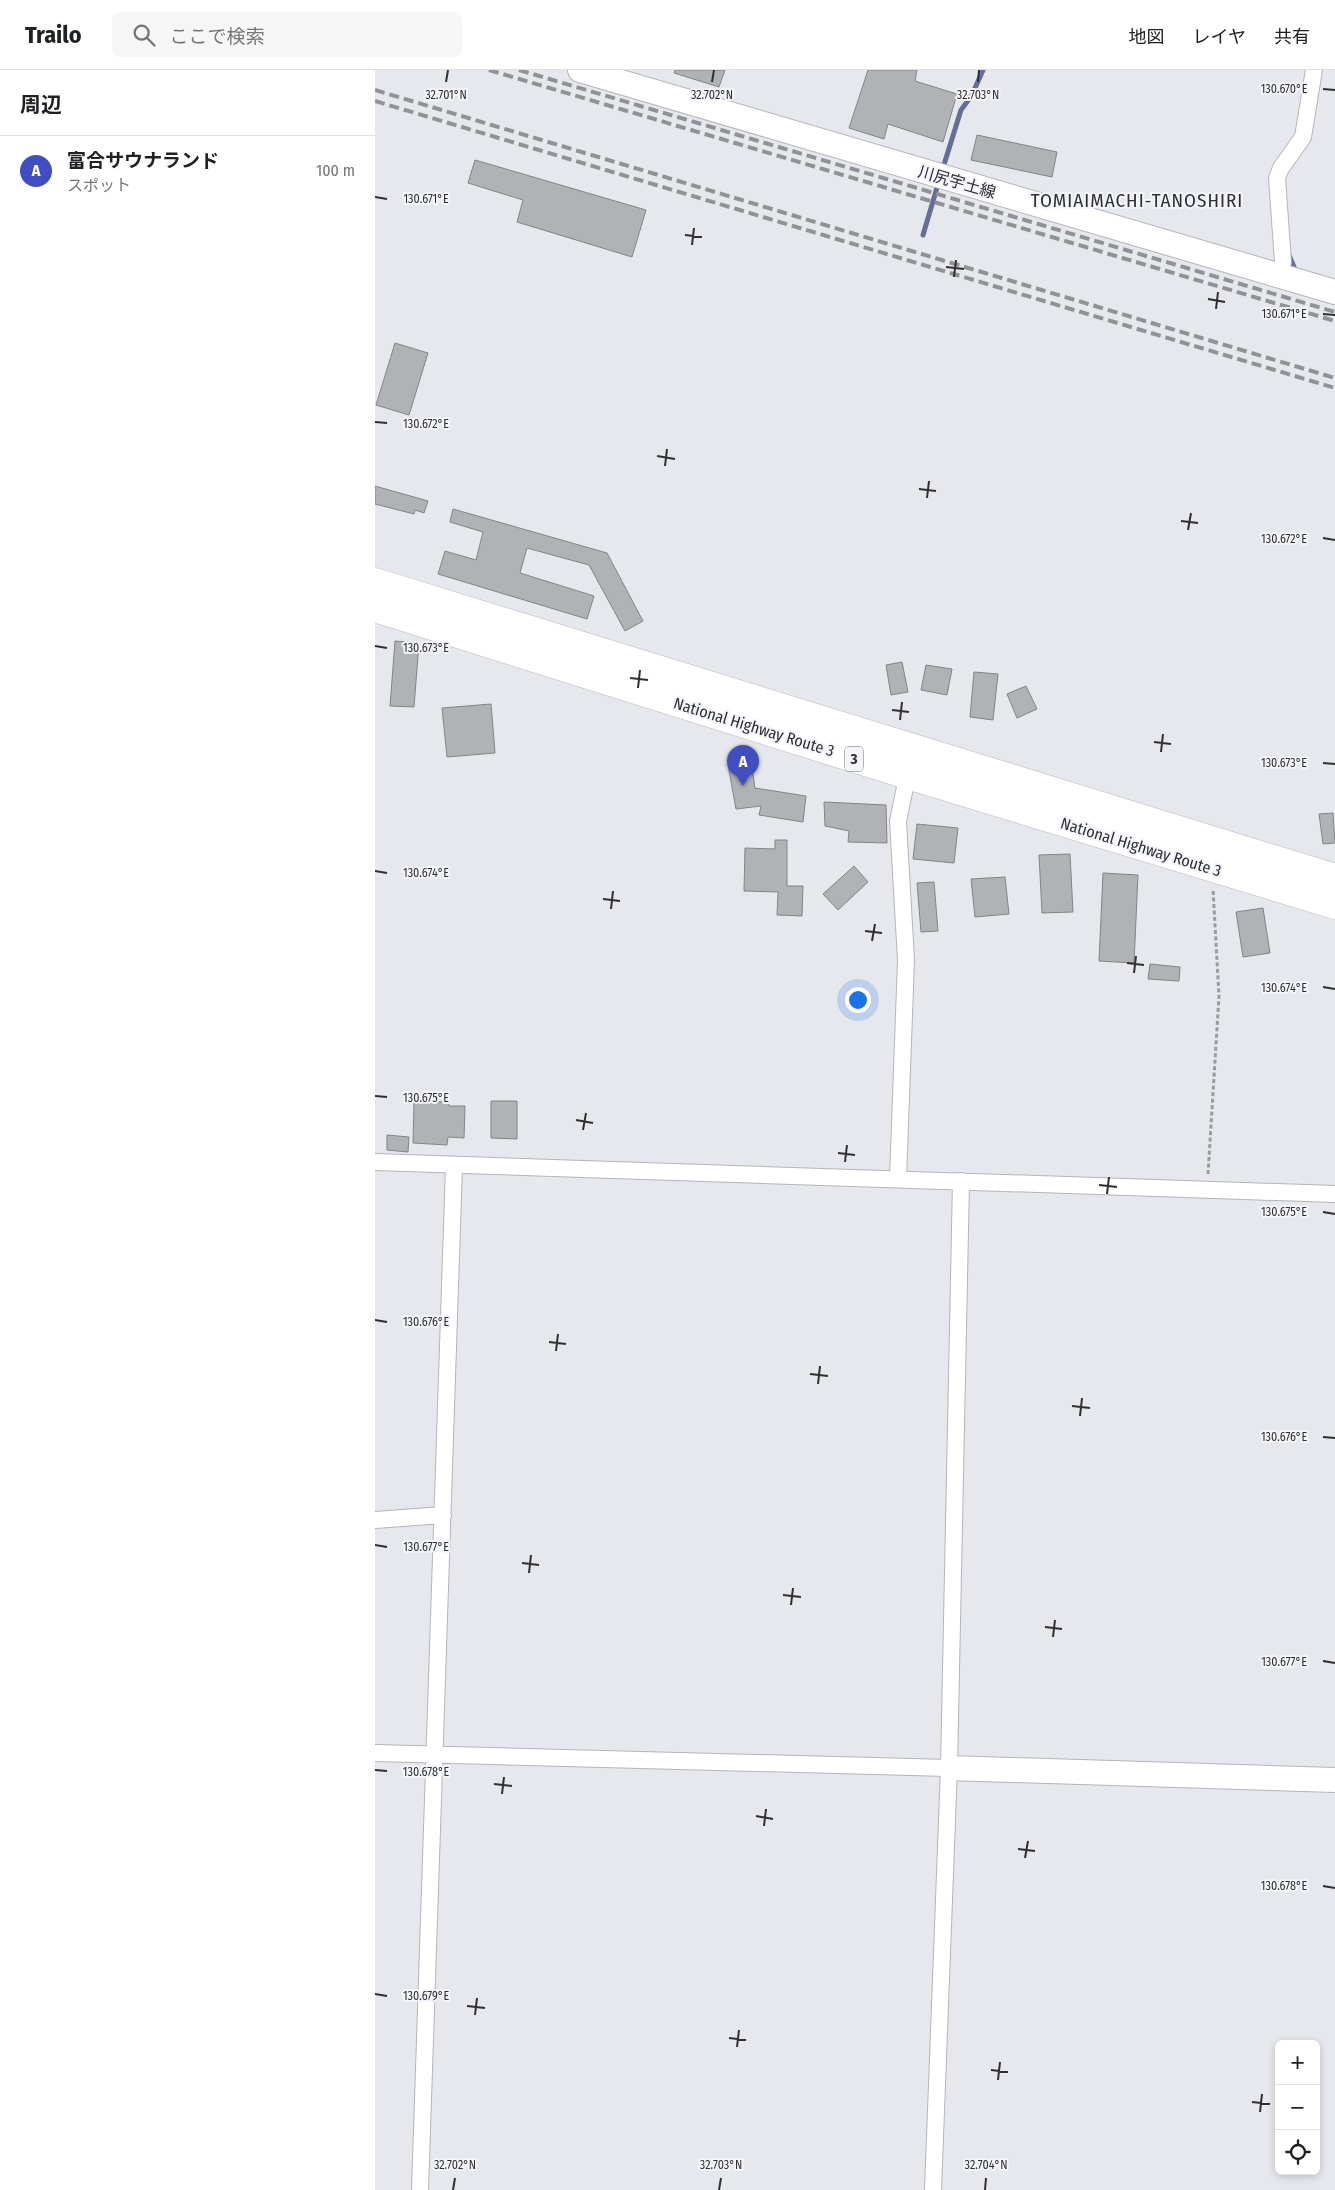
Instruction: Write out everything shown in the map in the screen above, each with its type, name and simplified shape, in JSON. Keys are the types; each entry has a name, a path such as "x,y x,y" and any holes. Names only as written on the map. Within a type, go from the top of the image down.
{"highway":[{"name":"National Highway Route 3","path":"375,582 1335,878"},
{"name":"National Highway Route 3","path":"375,608 907,775 1335,905"}],"main road":[{"name":"川尻宇土線","path":"580,70 1335,292"},
{"path":"949,1768 1335,1780"}],"street":[{"path":"1280,275 1283,262 1277,178 1281,168 1303,137 1314,70"},
{"path":"898,1179 906,960 898,820 907,775 915,749"},
{"path":"375,1162 1335,1194"},
{"path":"420,2190 454,1166"},
{"path":"933,2190 949,1768 961,1181"},
{"path":"375,1520 443,1515"},
{"path":"375,1754 949,1768"}],"path":[{"path":"1207,1190 1219,996 1211,868"}],"building":[{"path":"675,70 725,70 719,87 674,73"},
{"path":"868,70 917,70 915,81 957,94 943,142 888,124 884,139 849,128"},
{"path":"977,135 1057,152 1052,177 971,160"},
{"path":"475,160 646,210 632,257 517,222 523,200 468,183"},
{"path":"395,343 428,353 409,415 376,405"},
{"path":"375,486 428,501 424,513 415,510 414,514 375,504"},
{"path":"453,509 607,553 643,621 625,631 589,565 527,548 520,573 594,596 587,619 438,574 445,551 476,560 483,532 450,522"},
{"path":"395,641 419,643 414,707 390,706"},
{"path":"902,662 908,692 891,695 886,665"},
{"path":"926,665 952,669 947,695 921,690"},
{"path":"974,672 998,674 993,720 970,717"},
{"path":"1026,686 1037,709 1017,718 1007,694"},
{"path":"491,704 495,753 447,757 442,708"},
{"path":"751,760 755,788 806,796 803,822 759,815 761,806 736,809 728,765"},
{"path":"824,802 886,805 887,843 848,842 849,831 825,826"},
{"path":"1333,813 1335,843 1323,844 1319,814"},
{"path":"917,824 958,828 954,863 913,859"},
{"path":"775,840 787,840 787,886 803,886 802,916 777,915 778,892 744,891 745,848 775,849"},
{"path":"1070,854 1073,912 1042,913 1039,855"},
{"path":"854,866 868,882 838,910 823,894"},
{"path":"1103,873 1138,875 1134,963 1099,961"},
{"path":"1005,877 1009,914 975,917 971,879"},
{"path":"934,882 938,931 921,932 917,883"},
{"path":"1263,908 1270,953 1243,957 1236,912"},
{"path":"1150,964 1180,967 1179,981 1148,979"},
{"path":"414,1101 449,1102 449,1106 465,1106 464,1138 448,1137 447,1145 413,1143"},
{"path":"491,1101 517,1101 517,1139 491,1138"},
{"path":"387,1135 409,1137 408,1152 387,1150"}],"waterway":[{"path":"942,171 961,110 972,95 983,70"},
{"path":"923,235 939,181"},
{"path":"1288,253 1294,267"}],"railway":[{"path":"489,70 1335,321"},
{"path":"519,70 1335,312"},
{"path":"375,90 1335,378"},
{"path":"375,101 1335,388"}],"place":[{"name":"富合サウナランド","path":"743,786"}],"district":[{"name":"TOMIAIMACHI-TANOSHIRI","path":"1137,200"}]}
